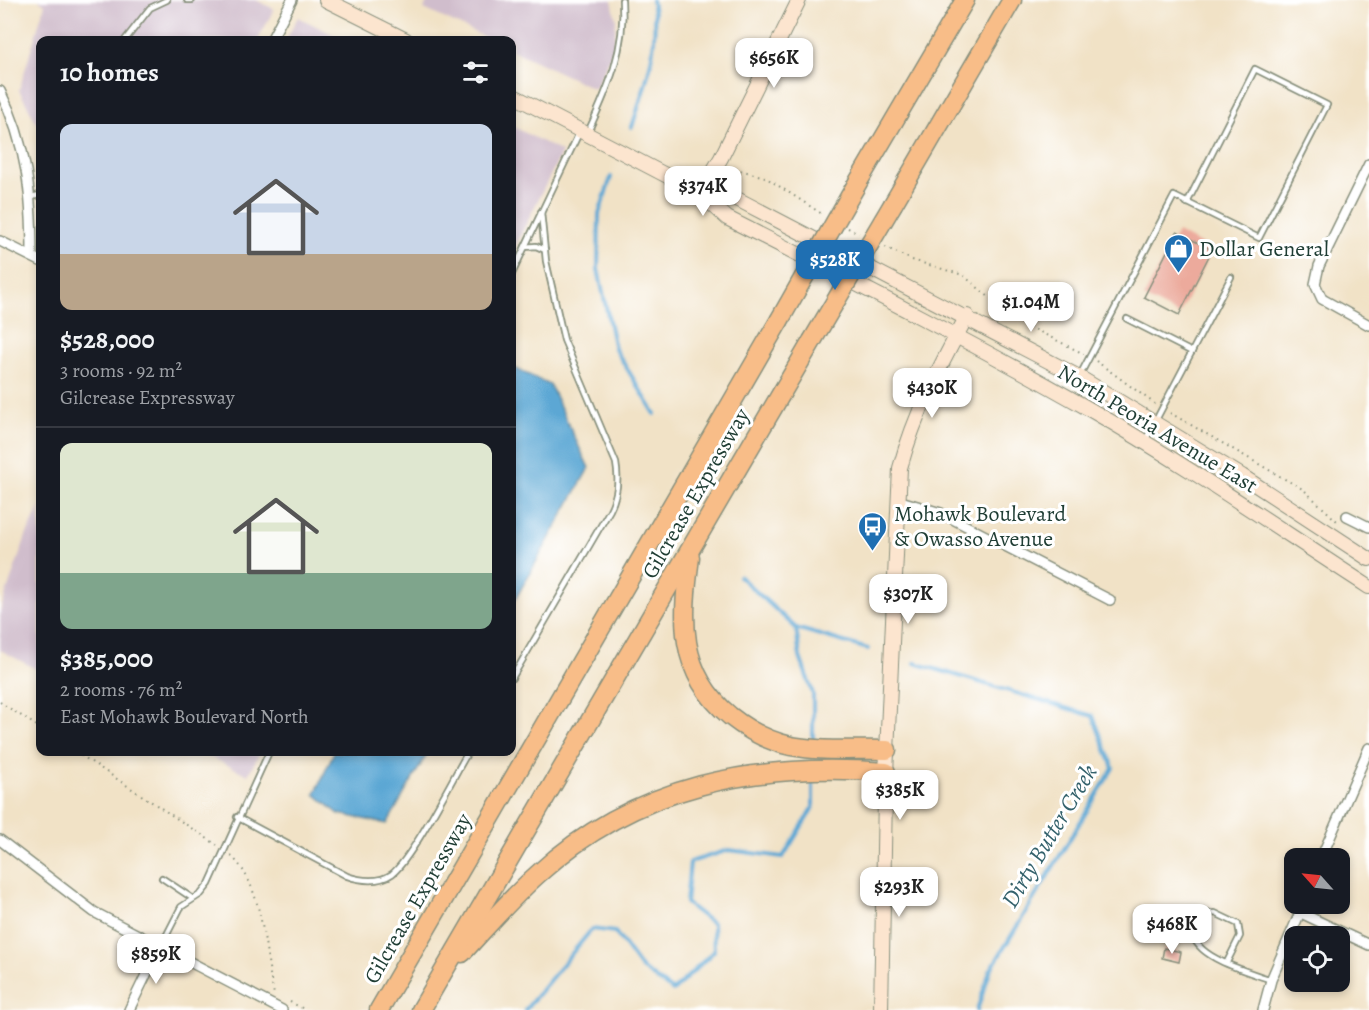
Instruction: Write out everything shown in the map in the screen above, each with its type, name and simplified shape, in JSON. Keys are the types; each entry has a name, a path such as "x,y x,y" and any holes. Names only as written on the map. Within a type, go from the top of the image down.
{"highway":[{"name":"Gilcrease Expressway","path":"421,1010 1012,0"},
{"name":"Gilcrease Expressway","path":"382,1005 961,4"},
{"path":"691,549 683,607 686,642 696,673 705,690 719,706 753,733 771,741 825,749 887,750"},
{"path":"439,979 539,873 613,819 654,799 688,788 778,772 809,770 886,772"}],"main road":[{"path":"326,0 398,36"},
{"path":"700,193 718,164 778,48 799,0"},
{"name":"North Peoria Avenue East","path":"516,97 700,193 727,218 957,335 1226,492 1369,587"},
{"name":"North Peoria Avenue East","path":"700,193 737,199 967,316 1079,377 1156,422 1369,559"},
{"path":"881,1010 886,772 900,468 909,433 925,395 967,316"}],"street":[{"path":"274,36 292,0"},
{"path":"0,91 14,118 36,196 36,258 0,241"},
{"path":"1369,164 1319,266 1315,284 1322,299 1369,325"},
{"path":"897,500 941,513 1110,600"},
{"path":"1347,516 1369,527"},
{"path":"1325,848 1369,748"},
{"path":"0,840 94,912 159,948 282,1010"},
{"path":"1263,1010 1271,980 1299,914"},
{"path":"1313,914 1369,945"},
{"path":"129,1010 159,948"}],"lane":[{"path":"128,36 150,8 167,0"},
{"path":"516,266 619,55 624,29 622,0"},
{"path":"1079,377 1174,196 1187,203 1259,238 1328,105 1255,69 1187,203"},
{"path":"516,671 610,510 618,483 616,463 564,340 545,250 541,212"},
{"path":"525,247 536,246 545,250"},
{"path":"1144,443 1231,277"},
{"path":"1127,319 1192,352"},
{"path":"159,948 182,907 201,894 209,884 237,817 267,756"},
{"path":"237,817 347,876 362,880 378,880 392,873 406,857 466,756"},
{"path":"162,878 192,898"},
{"path":"1227,962 1240,936 1239,924 1215,913 1204,914 1192,932 1193,940 1210,957 1271,980"}],"path":[{"path":"718,164 765,177 828,217"},
{"path":"839,223 860,234"},
{"path":"881,245 912,260 963,275 998,306 1028,326"},
{"name":"North Peoria Avenue East","path":"1172,415 1304,490 1339,523"},
{"path":"0,702 36,725"},
{"path":"82,756 223,849 244,871 254,893 274,994 306,1010"}],"shaded area":[{"path":"39,0 256,0 274,9 260,36 36,36 36,122 19,90 45,4"},
{"path":"428,0 612,0 616,20 614,48 595,89 516,52 516,36 482,36 424,9"},
{"path":"298,17 336,36 288,36"},
{"path":"516,128 562,152 516,244"},
{"path":"36,515 36,669 0,650 0,611 26,536"},
{"path":"208,756 258,756 248,775"}],"water":[{"path":"516,369 550,385 589,468 516,598"},
{"path":"332,756 426,756 387,824 339,814 315,794"}],"building":[{"name":"Dollar General","path":"1177,232 1212,250 1179,315 1144,297"},
{"path":"1164,948 1181,952 1179,962 1162,958"}],"waterway":[{"name":"Dirty Butter Creek","path":"632,127 653,49 652,0"},
{"name":"Dirty Butter Creek","path":"611,177 599,214 598,269 615,349 655,414"},
{"name":"Dirty Butter Creek","path":"739,576 796,628 868,649"},
{"path":"796,628 800,657 813,694 813,741"},
{"name":"Dirty Butter Creek","path":"915,663 1093,716 1113,768 990,971 977,1010"},
{"path":"525,1010 592,929 615,932 641,968 673,991 714,951 713,924 686,903 690,862 729,850 783,857 813,808 813,783"}],"place":[{"name":"Dollar General","path":"1178,274"},
{"name":"Mohawk Boulevard & Owasso Avenue","path":"873,552"}]}
